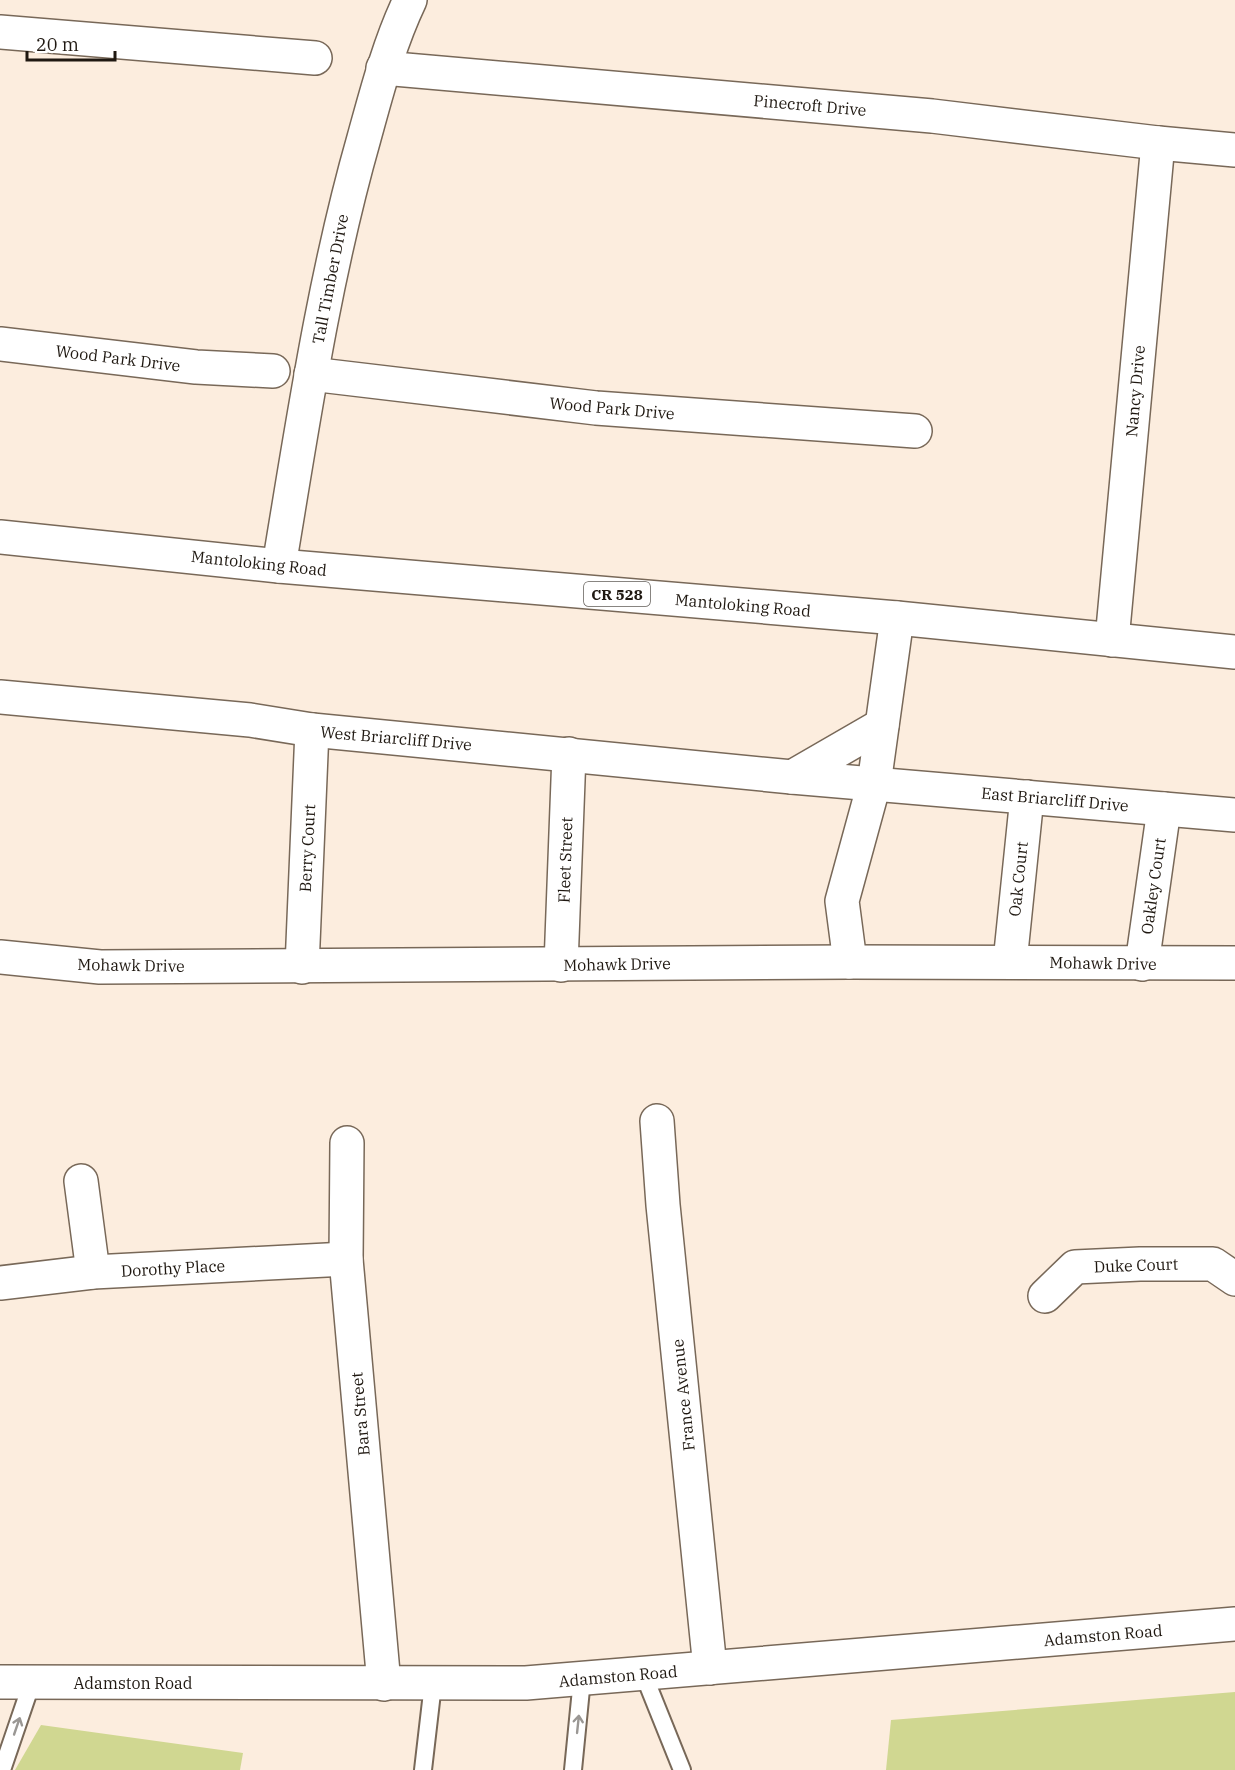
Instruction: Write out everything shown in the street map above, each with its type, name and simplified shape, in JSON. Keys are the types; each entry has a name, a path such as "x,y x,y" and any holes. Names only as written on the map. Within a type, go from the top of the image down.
{"street":[{"name":"Tall Timber Drive","path":"279,566 311,374 346,200 383,68 410,0"},
{"path":"0,32 315,58"},
{"name":"Pinecroft Drive","path":"383,68 932,116 1235,150"},
{"name":"Nancy Drive","path":"1112,640 1158,143"},
{"name":"Wood Park Drive","path":"0,344 196,367 273,372"},
{"name":"Wood Park Drive","path":"311,374 596,408 915,431"},
{"name":"Mantoloking Road","path":"0,537 279,566 897,618 1235,652"},
{"path":"850,962 842,901 874,784 897,618"},
{"name":"West Briarcliff Drive","path":"0,697 250,720 312,730 792,777"},
{"path":"792,777 882,725"},
{"name":"Berry Court","path":"302,967 312,730"},
{"name":"Fleet Street","path":"561,965 569,754"},
{"name":"East Briarcliff Drive","path":"792,777 1235,814"},
{"name":"Oak Court","path":"1010,962 1027,797"},
{"name":"Oakley Court","path":"1142,964 1164,809"},
{"name":"Mohawk Drive","path":"0,957 100,967 850,962 1235,963"},
{"name":"France Avenue","path":"657,1121 663,1205 711,1668"},
{"name":"Bara Street","path":"347,1143 346,1259 384,1684"},
{"path":"81,1181 93,1272"},
{"name":"Dorothy Place","path":"0,1283 93,1272 346,1259"},
{"name":"Duke Court","path":"1045,1296 1075,1267 1213,1264 1235,1279"},
{"name":"Adamston Road","path":"0,1682 526,1683 1235,1624"}],"lane":[{"path":"643,1673 682,1770"},
{"path":"573,1770 582,1678"},
{"path":"2,1770 32,1682"},
{"path":"423,1770 433,1684"}],"green space":[{"path":"1235,1692 1235,1770 886,1770 891,1720"},
{"path":"41,1725 243,1753 240,1770 15,1770"}]}
